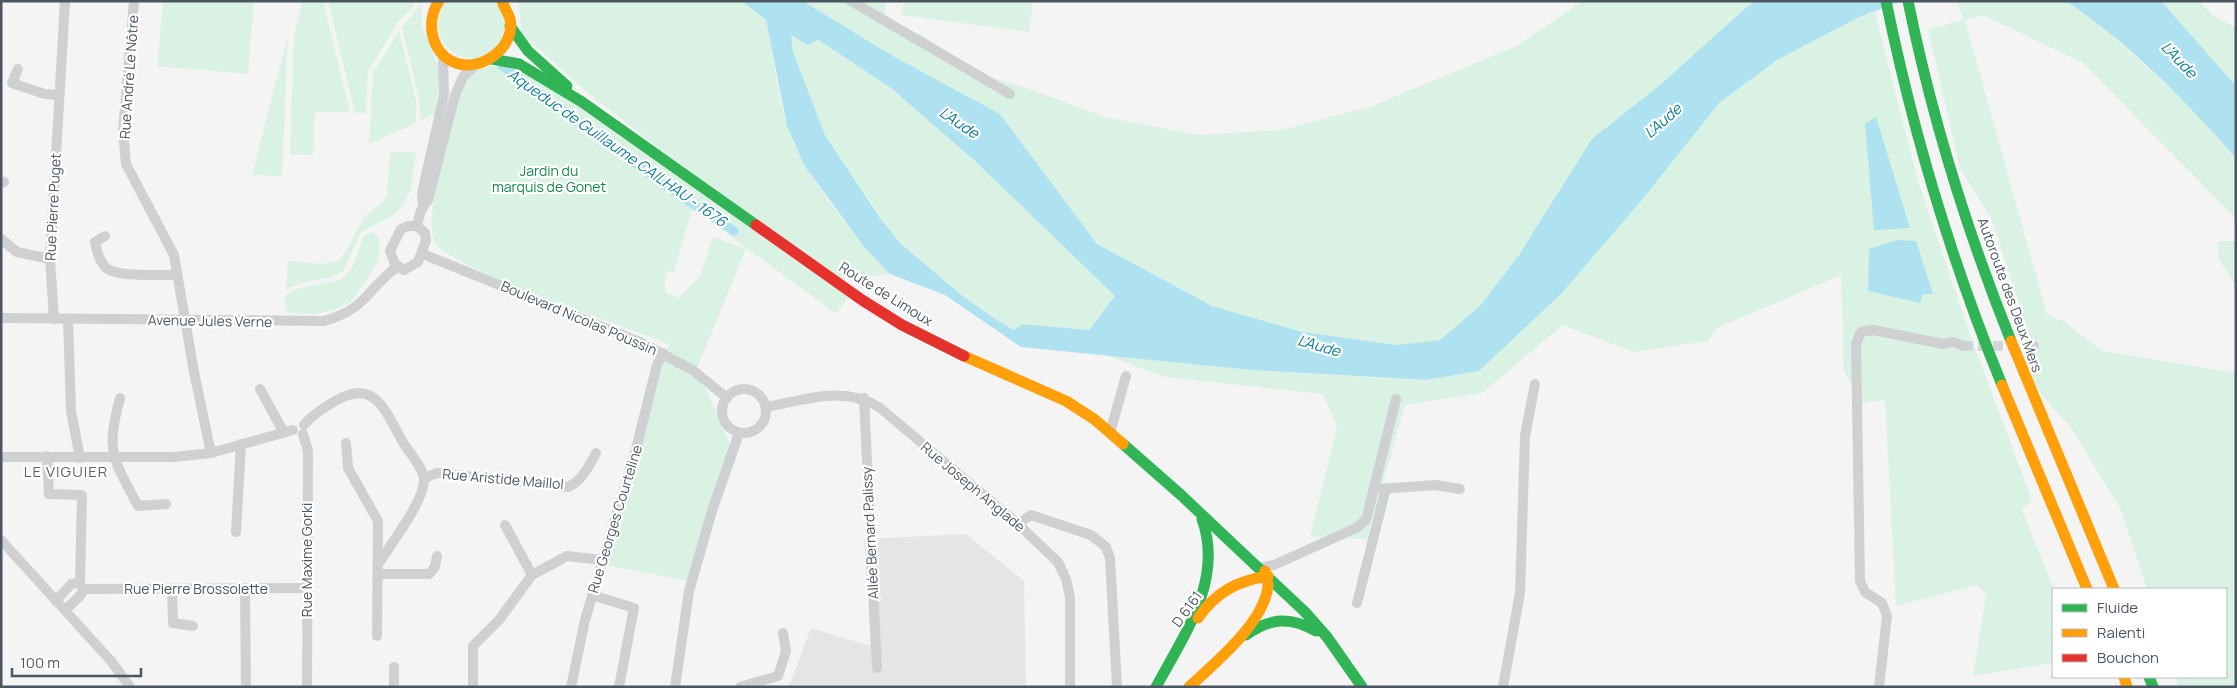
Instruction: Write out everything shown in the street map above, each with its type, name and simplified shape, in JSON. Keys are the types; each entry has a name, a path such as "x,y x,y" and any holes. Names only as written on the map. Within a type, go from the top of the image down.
{"main road":[{"path":"439,1 433,11 430,26 434,41 443,54 457,63 475,65 492,59 506,45 510,26 506,4"},
{"path":"1886,1 1898,62 1932,196 1968,301 2016,422 2088,588"},
{"name":"Autoroute des Deux Mers","path":"1908,1 1920,58 1956,192 1993,299 2114,588"},
{"name":"D 6161","path":"510,26 528,51 562,81 582,102"},
{"name":"D 6161","path":"492,59 519,64 582,102"},
{"name":"Route de Limoux","path":"582,102 862,300 902,325 937,343 1066,401 1110,433 1181,496"},
{"name":"D 6161","path":"1181,496 1201,516 1268,569"},
{"name":"D 6161","path":"1181,496 1204,510 1268,569"},
{"name":"D 6161","path":"1169,662 1205,587 1210,554 1208,534 1201,516"},
{"path":"1268,569 1327,638 1362,687"},
{"path":"1189,687 1229,648 1259,613 1268,591 1268,569"},
{"name":"D 6161","path":"1169,662 1204,608 1219,592 1268,569"},
{"path":"1229,648 1257,626 1270,621 1286,619 1302,622 1327,638"},
{"path":"1156,687 1169,662"}],"street":[{"name":"Rue Pierre Puget","path":"54,319 50,259 58,95 65,1"},
{"name":"Rue André Le Nôtre","path":"134,1 123,130 126,164 174,255 194,372 211,453"},
{"path":"851,1 1010,94"},
{"path":"423,207 422,193 444,95 443,54"},
{"path":"417,226 423,207 428,200 455,95 463,77 475,65"},
{"path":"18,69 12,83 45,94 58,95"},
{"path":"417,226 425,233 426,240 423,254 413,267 404,270 392,259 390,250 401,229 417,226"},
{"path":"105,236 95,242 100,260 107,268 117,273 178,275"},
{"path":"1,239 17,252 50,259"},
{"name":"Boulevard Nicolas Poussin","path":"423,254 663,353 694,371 727,398"},
{"name":"Avenue Jules Verne","path":"1,318 324,321 340,316 358,306 386,274 398,266"},
{"path":"68,319 72,411 80,458"},
{"path":"1880,687 1887,616 1882,603 1865,592 1860,581 1856,344 1862,332 1873,330 1943,344 1954,342 1963,346"},
{"name":"Rue Georges Courteline","path":"571,687 592,595 636,449 657,365 663,353"},
{"path":"1110,433 1126,376"},
{"path":"1503,687 1520,594 1525,436 1535,384"},
{"name":"Rue Maxime Gorki","path":"260,389 296,430 308,451 307,687"},
{"path":"747,389 755,392 762,398 766,407 764,422 759,428 751,432 739,433 732,429 722,412 727,398 738,390 747,389"},
{"path":"1,457 174,457 211,453 296,430 344,396 357,392 368,394 375,397 384,407 425,478 423,493 379,563"},
{"name":"Rue Joseph Anglade","path":"766,407 834,394 864,398 879,407 1018,524 1058,562 1066,579 1070,597 1070,687"},
{"path":"120,398 113,426 113,458 138,506 166,504"},
{"name":"Allée Bernard Palissy","path":"864,398 878,668"},
{"path":"1268,569 1356,528 1366,520 1396,399"},
{"path":"675,687 689,591 712,511 739,433"},
{"path":"346,443 348,468 378,521 377,636"},
{"path":"236,532 241,444"},
{"name":"Rue Aristide Maillol","path":"425,478 437,473 568,487 575,484 589,468 596,453"},
{"path":"47,456 49,494 82,495 82,586 79,598 65,610"},
{"path":"1375,489 1435,485 1460,489"},
{"path":"1357,603 1386,488"},
{"path":"1018,524 1031,514 1091,535 1106,547 1110,558 1117,687"},
{"path":"505,525 532,575"},
{"path":"1,540 111,661 139,687"},
{"path":"378,574 429,574 435,567 437,556"},
{"path":"472,687 473,646 499,620 532,575 567,556 602,560"},
{"path":"56,601 71,584 82,586"},
{"name":"Rue Pierre Brossolette","path":"82,586 172,590 307,588"},
{"path":"245,589 246,687"},
{"path":"172,590 173,623 193,626"},
{"path":"592,595 634,608 619,687"},
{"path":"740,687 778,676 786,651 783,633"},
{"path":"111,661 130,687 139,687"},
{"path":"394,667 394,687"}],"shaded area":[{"path":"966,534 1024,581 1026,687 789,687 811,628 871,646 864,539"}],"green space":[{"path":"163,1 254,1 248,74 157,66"},
{"path":"302,1 323,1 350,112 315,112 313,155 290,154 294,36"},
{"path":"328,1 414,1 412,8 399,21 368,71 366,113 355,113"},
{"path":"445,1 497,1 505,24 497,46 485,55 472,58 460,56 450,50 442,40 438,29 439,15"},
{"path":"519,1 742,1 766,20 787,125 804,163 846,224 890,274 841,279 661,150 589,94 521,33"},
{"path":"803,1 884,1 886,21 922,35 978,73 1035,91 1105,117 1198,135 1282,130 1372,106 1517,46 1582,1 1756,1 1660,85 1548,210 1519,255 1480,306 1440,340 1397,345 1302,332 1212,306 1097,244 1000,114 891,55"},
{"path":"904,1 1033,1 1029,32 902,15"},
{"path":"1957,1 2066,1 2094,19 2196,112 2236,158 2236,219 2083,63 1983,15 1965,20 2047,315 2063,321 2102,351 2236,373 2235,687 2179,687 2176,678 2227,678 2227,588 2147,588 2120,508 2072,429 2035,387 2023,353 2034,351 1992,220 1960,168 1928,29 1964,20"},
{"path":"2161,1 2199,1 2213,15 2236,28 2236,86"},
{"path":"419,6 422,7 422,27 438,66 440,80 435,114 421,120 419,98 402,27"},
{"path":"1875,12 1918,181 1970,335 2032,500 2022,510 2054,588 2052,588 2052,663 1973,676 1986,594 1977,585 1896,606 1885,400 1861,403 1844,370 1841,275 1717,328 1708,341 1633,352 1563,325 1482,393 1405,405 1367,539 1310,536 1337,427 1323,394 1165,377 1106,355 1252,370 1396,379 1426,380 1479,371 1561,294 1642,200 1719,103 1777,60 1861,16"},
{"path":"399,31 416,100 416,123 369,144 373,73"},
{"path":"288,35 282,176 252,175"},
{"path":"790,35 808,45 817,40 891,88 975,161 1115,296 1089,330 1022,324 1015,330 995,319 960,294 901,244 879,217 825,135 793,52"},
{"name":"Jardin du marquis de Gonet","path":"490,66 527,71 848,297 836,314 690,206 692,210 674,272 668,271 665,276 665,292 679,298 700,276 713,237 746,249 697,368 736,458 688,581 606,565 669,344 503,281 469,266 445,252 434,241 432,217 435,190 459,96 465,80 471,73"},
{"path":"390,152 416,152 411,190 402,206 392,216 361,232 343,271 336,275 300,284 286,291 288,261 324,264 338,260 344,254 365,216 383,202 387,195"},
{"path":"372,232 379,238 378,260 351,301 327,312 302,314 286,311 285,297 292,291 335,281 349,272 354,264 364,236"},
{"path":"2217,241 2236,241 2236,286 2219,260"}],"water":[{"name":"L'Aude","path":"742,1 803,1 891,55 1000,114 1097,244 1212,306 1302,332 1397,345 1440,340 1480,306 1519,255 1592,139 1660,85 1747,7 1756,1 1903,1 1861,16 1777,60 1719,103 1642,200 1561,294 1479,371 1426,380 1252,370 1021,347 945,295 890,274 865,248 804,165 787,126 766,20","holes":["791,35 808,45 818,40 891,88 975,161 1115,296 1089,330 1022,324 1014,330 960,294 901,244 879,217 825,135 793,52"]},
{"name":"L'Aude","path":"2066,1 2161,1 2236,86 2236,158 2156,74 2112,35"},
{"path":"1876,117 1910,228 1874,230 1865,124"},
{"path":"1897,240 1916,241 1933,294 1923,294 1920,303 1868,291 1869,249"}],"waterway":[{"name":"Aqueduc de Guillaume CAILHAU - 1676","path":"501,65 679,195 734,231"}],"tunnel":[{"path":"1963,346 2015,346"}],"traffic: fast":[{"path":"1886,1 1908,99 1935,196 1966,291 2002,385"},
{"path":"1908,1 1939,131 1979,257 2011,341"},
{"path":"510,26 528,51 567,86"},
{"path":"492,59 519,64 582,102 756,225"},
{"path":"1123,444 1181,495 1305,612 1327,637 1362,687"},
{"path":"1156,687 1189,627 1204,585 1208,564 1207,542 1202,519"},
{"path":"1246,635 1263,625 1280,621 1297,623 1316,631"},
{"path":"2149,678 2153,687"}],"traffic: slow":[{"path":"439,1 432,18 433,36 436,45 448,59 466,65 476,64 495,55 508,39 510,19 502,1"},
{"path":"2011,341 2114,588"},
{"path":"964,356 1066,401 1094,419 1123,444"},
{"path":"2002,385 2087,588"},
{"path":"1189,687 1237,641 1258,614 1265,600 1268,586 1265,571"},
{"path":"1198,618 1212,601 1228,589 1247,581 1268,576"},
{"path":"2124,678 2127,687"}],"traffic: jam":[{"path":"756,225 862,300 902,325 964,356"}],"district":[{"name":"LE VIGUIER","path":"66,472"}]}
